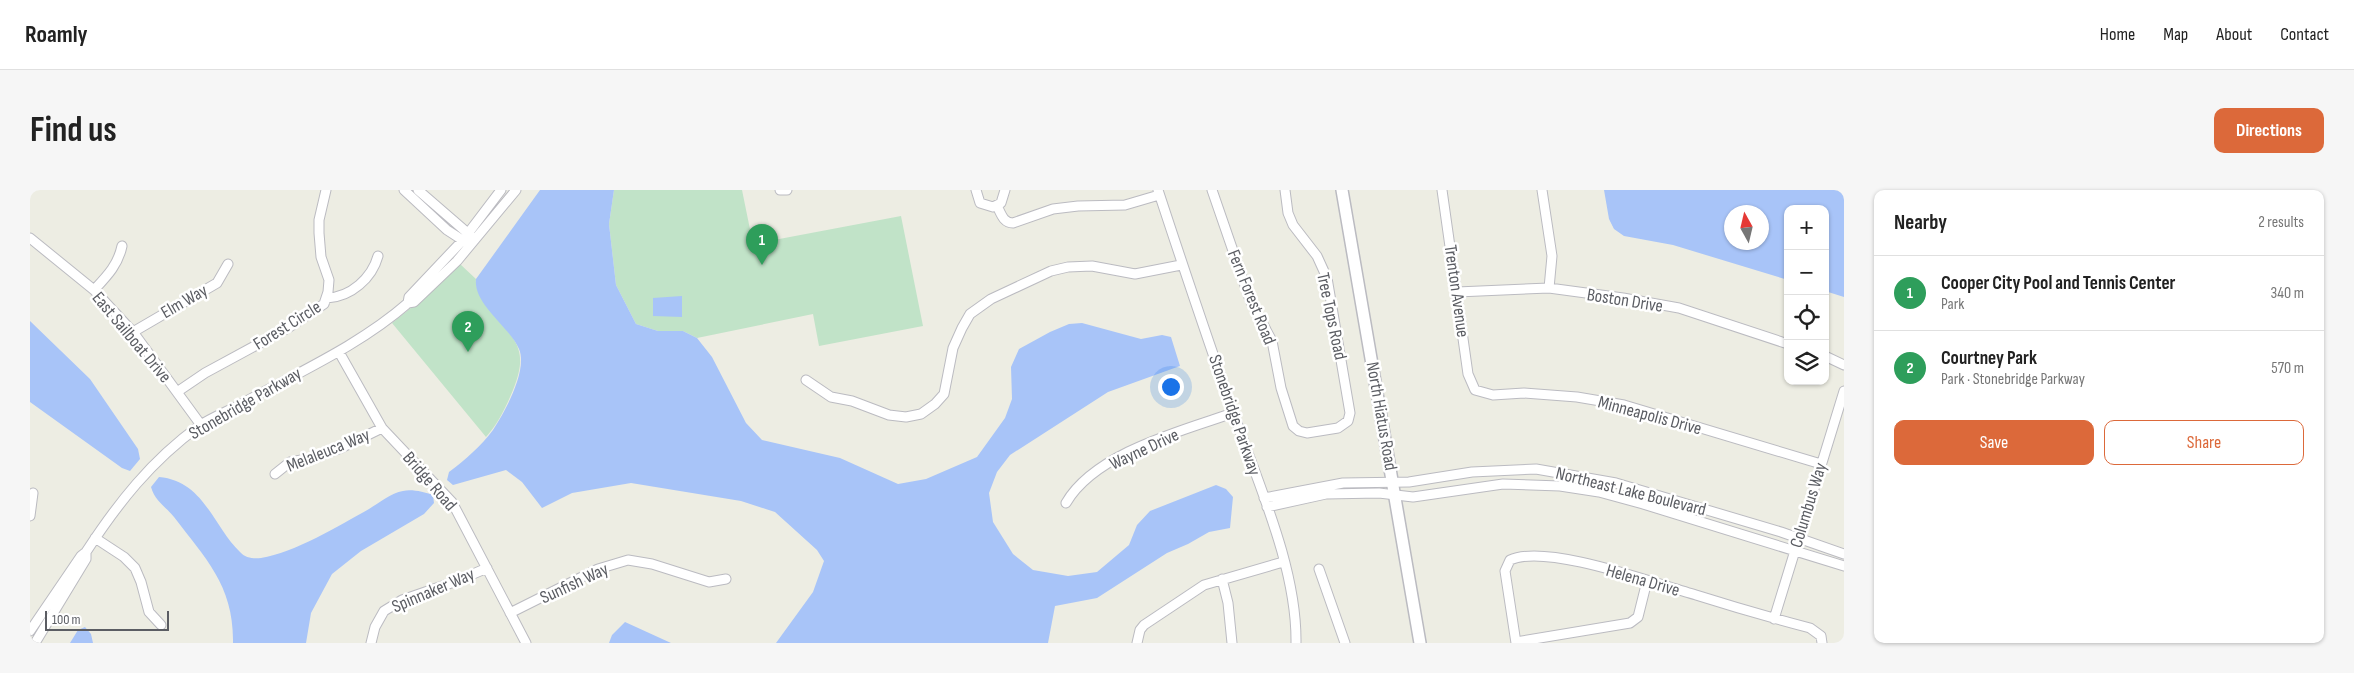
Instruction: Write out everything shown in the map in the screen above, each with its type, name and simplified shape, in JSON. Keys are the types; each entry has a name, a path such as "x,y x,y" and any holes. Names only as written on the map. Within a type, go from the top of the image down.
{"street":[{"name":"Forest Circle","path":"177,392 205,373 320,309 327,298 328,280 322,257 319,233 319,220 326,190"},
{"path":"404,190 447,230 469,239"},
{"path":"418,190 469,239"},
{"path":"489,190 494,194 500,191 508,200"},
{"name":"Stonebridge Parkway","path":"33,636 86,559 86,552 111,513 133,486 158,462 201,425 339,352 380,326 408,303 409,297 516,190"},
{"path":"780,190 787,190"},
{"path":"976,190 977,199 983,206 997,206 1004,198 1005,190"},
{"name":"Fern Forest Road","path":"1212,190 1250,300 1272,341 1283,394 1292,422 1299,431 1307,433 1338,428 1348,421"},
{"name":"Tree Tops Road","path":"1284,190 1288,213 1293,224 1317,256 1327,278 1349,407 1348,421"},
{"name":"North Hiatus Road","path":"1342,190 1420,643"},
{"name":"Trenton Avenue","path":"1442,190 1468,374 1475,390"},
{"path":"1542,190 1552,256 1549,288"},
{"name":"Stonebridge Parkway","path":"469,239 500,191"},
{"path":"997,206 1003,218 1013,223 1059,208 1124,205 1158,192"},
{"name":"Stonebridge Parkway","path":"1158,192 1233,413 1268,507 1294,609 1296,643"},
{"name":"East Sailboat Drive","path":"30,238 94,290 133,332 201,425"},
{"path":"94,290 113,270 119,259 122,246"},
{"path":"327,298 345,294 366,278 374,270 378,256"},
{"name":"Elm Way","path":"133,332 170,308 217,282 228,264"},
{"path":"806,380 831,397 852,401 889,415 906,417 921,414 935,404 944,394 953,348 970,314 991,298 1051,271 1068,267 1092,266 1135,274 1181,264"},
{"name":"Boston Drive","path":"1457,292 1549,288 1623,298 1679,308 1784,343"},
{"name":"Bridge Road","path":"339,352 382,428 452,502 526,643"},
{"path":"1829,358 1844,365"},
{"name":"Minneapolis Drive","path":"1475,390 1493,395 1524,394 1577,397 1624,405 1821,464"},
{"name":"Columbus Way","path":"1774,619 1844,391"},
{"name":"Wayne Drive","path":"1066,503 1074,490 1086,479 1114,461 1151,442 1233,413"},
{"name":"Melaleuca Way","path":"275,474 290,462 313,458 342,448 382,428"},
{"path":"1501,469 1503,484"},
{"name":"Northeast Lake Boulevard","path":"1264,498 1333,484 1393,483 1501,469 1536,469 1616,483 1798,538 1844,554"},
{"name":"Northeast Lake Boulevard","path":"1268,507 1326,494 1379,493 1413,497 1503,484 1541,485 1599,492 1795,549 1844,566"},
{"path":"30,516 33,493"},
{"path":"95,538 124,557 135,568 149,612 161,625"},
{"name":"Helena Drive","path":"1516,642 1505,571 1510,560 1525,555 1565,559 1810,628 1821,636 1822,643"},
{"name":"Sunfish Way","path":"510,613 598,569 628,560 652,564 709,582 726,579"},
{"path":"1137,643 1140,630 1165,610 1204,585 1283,562"},
{"name":"Spinnaker Way","path":"372,643 375,628 384,612 402,600 457,581 487,568"},
{"path":"1320,569 1345,643"},
{"path":"1222,579 1228,603 1232,643"},
{"path":"1516,642 1630,623 1638,617 1647,581"}],"green space":[{"path":"614,190 742,190 753,244 901,216 923,326 819,346 813,314 697,338 683,331 658,331 636,324 616,285 609,224"},
{"path":"460,264 476,279 481,295 509,332 519,350 520,361 513,390 508,403 486,437 392,323 436,288"}],"water":[{"path":"540,190 614,190 609,224 616,285 636,324 658,331 683,331 697,338 712,357 746,423 762,440 840,458 898,484 926,479 977,457 1005,418 1012,399 1011,367 1019,349 1050,332 1069,324 1082,323 1141,339 1162,335 1171,337 1180,366 1108,392 1010,455 997,472 989,493 993,522 1013,554 1033,570 1068,576 1097,572 1129,545 1137,525 1150,511 1216,485 1226,489 1233,497 1230,528 1209,532 1167,553 1097,598 1055,606 1048,643 776,643 813,592 824,561 817,550 775,512 741,501 631,483 572,493 542,508 522,482 506,470 453,485 447,480 449,472 473,452 493,430 514,391 520,368 521,358 519,349 480,297 476,279"},
{"path":"1604,190 1844,190 1844,297 1829,292 1829,205 1784,205 1784,279 1673,245 1624,236 1614,229 1609,219"},
{"path":"682,296 682,317 653,316 653,298"},
{"path":"30,321 90,379 138,449 140,459 130,471 122,468 30,402"},
{"path":"159,477 174,480 187,487 206,506 242,554 253,558 274,555 302,545 399,492 410,490 433,495 434,503 424,514 361,551 332,574 311,613 306,643 233,643 229,605 223,589 216,574 197,546 155,496 151,487"},
{"path":"625,622 671,643 609,643 612,635"},
{"path":"85,627 91,634 93,643 70,643 78,630"}],"place":[{"name":"Cooper City Pool and Tennis Center","path":"762,265"},
{"name":"Courtney Park","path":"468,352"}]}
